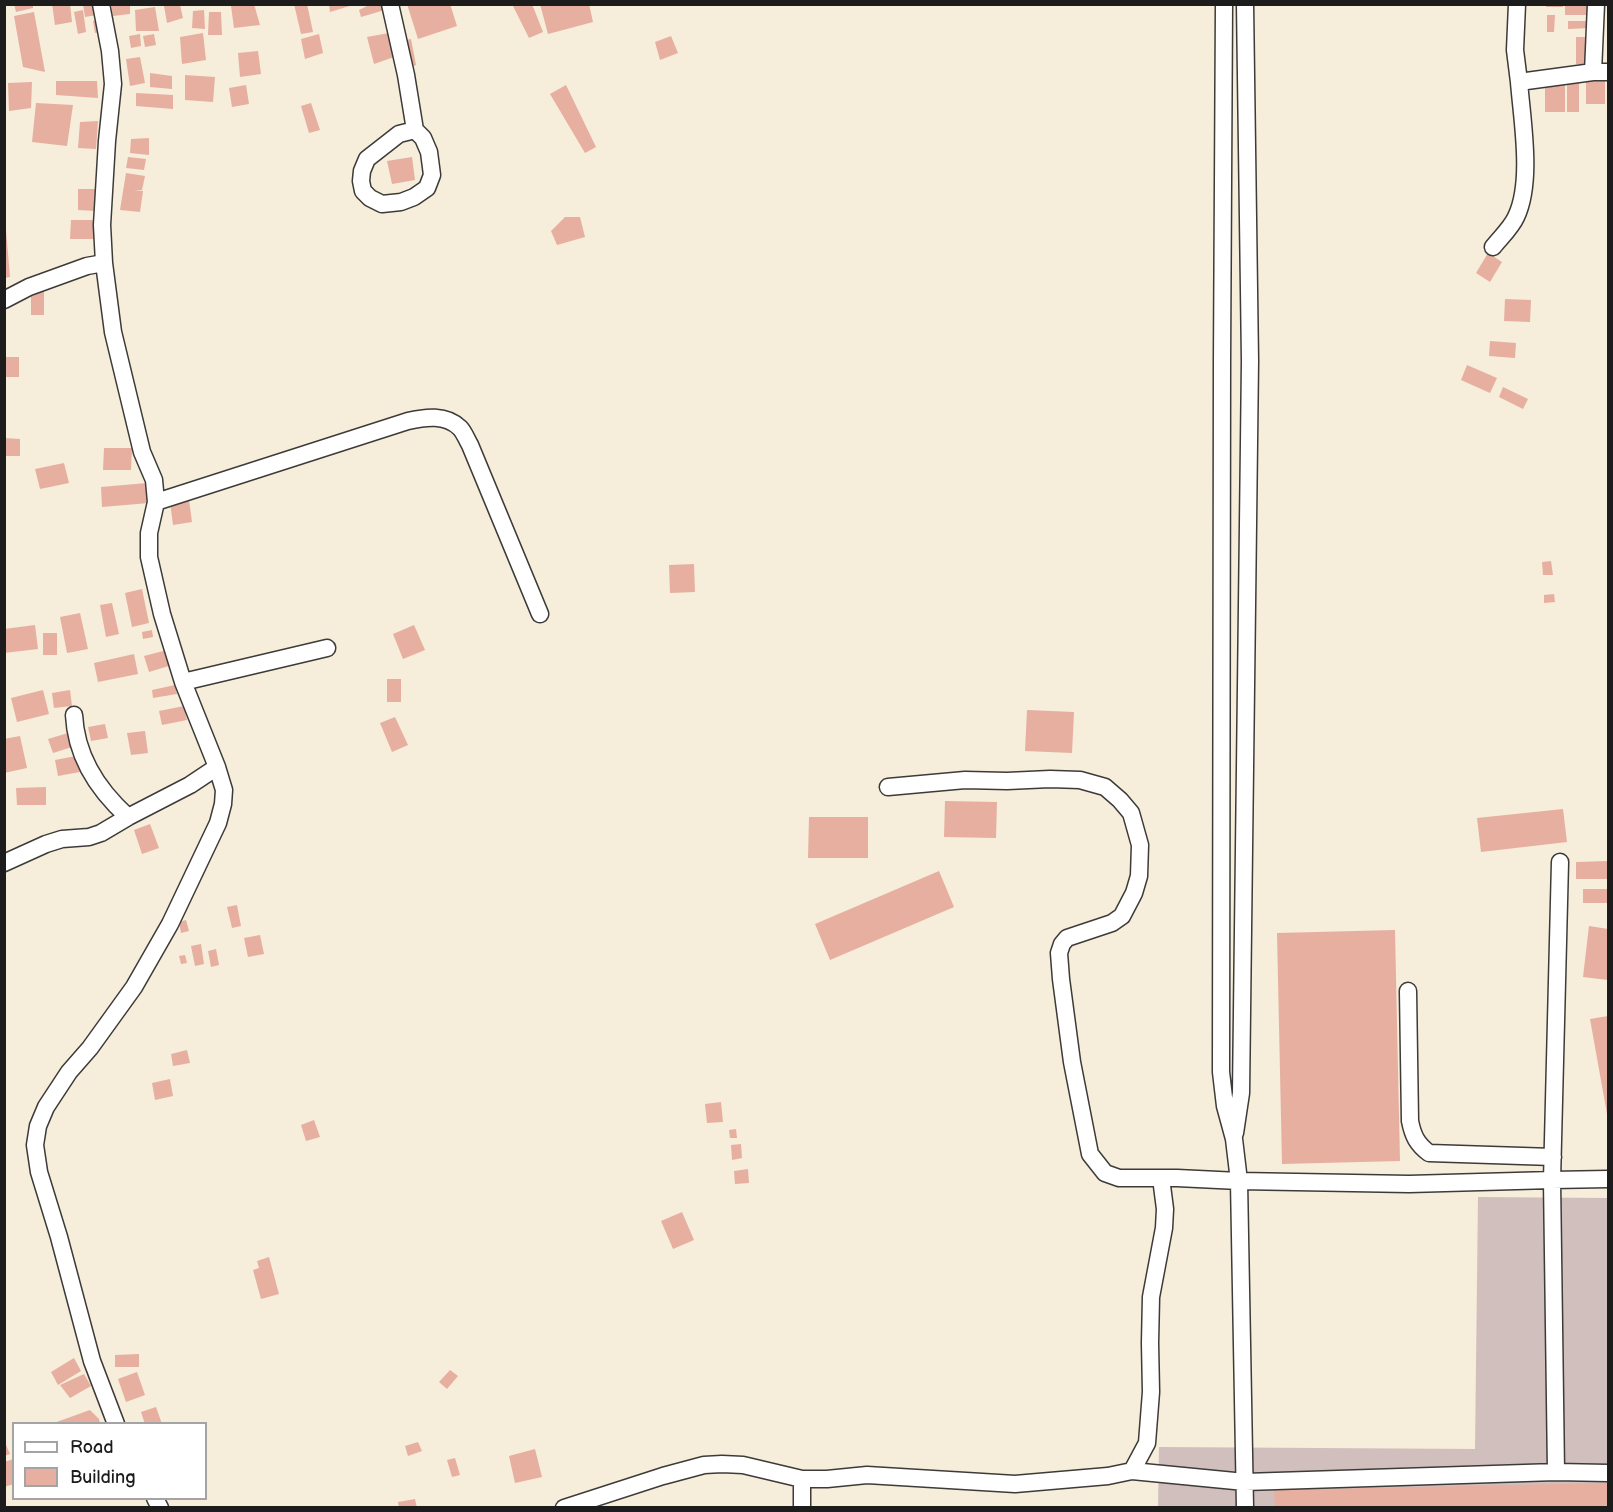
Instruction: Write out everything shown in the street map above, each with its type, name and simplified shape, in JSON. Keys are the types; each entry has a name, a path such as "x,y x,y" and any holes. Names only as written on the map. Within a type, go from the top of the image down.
{"street":[{"path":"101,4 114,84 107,141 102,225 104,263 113,332 142,452 154,480 156,501 149,533 149,556 162,614 183,682 224,790 218,823 175,915 134,987 90,1048 69,1072 46,1107 38,1126 35,1145 39,1172 92,1361 115,1422"},
{"path":"390,4 416,130 423,138 429,152 432,175 427,188 401,202 382,204 370,198 363,191 361,181 367,159 399,134 416,130"},
{"path":"1224,4 1221,1072 1225,1106 1234,1139 1239,1181 1245,1508"},
{"path":"1234,1139 1241,1093 1250,361 1245,4"},
{"path":"1493,247 1515,218 1520,207 1524,178 1524,132 1515,50 1517,4"},
{"path":"1519,82 1601,72 1596,4"},
{"path":"4,300 29,286 87,266 104,263"},
{"path":"156,501 408,421 423,417 437,417 450,421 460,428 470,445 540,614"},
{"path":"183,682 327,648"},
{"path":"74,715 77,736 100,788 128,817"},
{"path":"4,863 62,839 89,837 101,833 190,785 217,767"},
{"path":"888,787 965,780 1080,780 1105,788 1131,813 1140,845 1139,876 1132,899 1122,916 1112,923 1067,938 1059,953 1072,1062 1090,1154 1105,1173 1119,1178 1409,1184 1608,1179"},
{"path":"1556,1472 1552,1180 1560,862"},
{"path":"1408,991 1410,1121 1413,1135 1419,1146 1429,1154 1553,1157"},
{"path":"1132,1471 1147,1443 1151,1392 1151,1298 1164,1228 1165,1209 1161,1178"},
{"path":"564,1508 663,1476 704,1465 722,1464 744,1465 802,1479 867,1475 1015,1484 1108,1476 1132,1471 1245,1482 1556,1472 1608,1473"},
{"path":"802,1479 802,1508"}],"shaded area":[{"path":"1478,1197 1608,1198 1608,1507 1158,1508 1159,1447 1475,1449"}],"building":[{"path":"14,4 33,4 33,8 16,12"},
{"path":"52,4 70,4 72,22 55,25"},
{"path":"83,4 96,4 97,15 85,17"},
{"path":"111,4 130,4 130,14 113,16"},
{"path":"254,4 260,25 234,28 231,6"},
{"path":"294,4 307,4 313,32 301,34"},
{"path":"329,4 353,4 353,5 330,12"},
{"path":"371,4 387,4 388,9 361,17 359,10"},
{"path":"407,4 450,4 457,26 418,39"},
{"path":"532,4 543,32 529,38 513,6"},
{"path":"540,4 589,4 593,22 548,34"},
{"path":"1546,4 1563,4 1563,7 1546,7"},
{"path":"1565,4 1591,4 1590,15 1565,15"},
{"path":"180,5 183,18 167,23 164,6"},
{"path":"155,7 159,31 136,31 135,10"},
{"path":"83,10 86,32 78,34 74,12"},
{"path":"204,10 205,29 192,28 193,11"},
{"path":"34,12 45,72 23,67 14,16"},
{"path":"209,12 221,12 222,35 208,35"},
{"path":"1547,15 1555,15 1554,32 1547,32"},
{"path":"100,20 102,32 95,33 93,21"},
{"path":"1568,21 1591,21 1591,28 1568,29"},
{"path":"203,33 206,60 182,64 180,37"},
{"path":"389,33 394,57 374,64 367,37"},
{"path":"140,34 141,46 131,48 129,36"},
{"path":"154,34 156,45 145,47 143,36"},
{"path":"319,34 323,53 305,59 301,39"},
{"path":"671,36 678,53 660,60 655,42"},
{"path":"1576,37 1589,37 1589,64 1576,64"},
{"path":"411,39 416,65 411,67 406,40"},
{"path":"258,51 261,74 240,77 238,53"},
{"path":"140,57 145,83 130,86 126,59"},
{"path":"150,73 172,76 172,89 150,87"},
{"path":"185,75 215,77 213,102 185,100"},
{"path":"56,81 97,81 98,98 56,95"},
{"path":"1586,81 1605,81 1605,104 1586,104"},
{"path":"32,82 31,108 9,111 8,83"},
{"path":"1567,83 1579,83 1579,112 1567,112"},
{"path":"246,85 249,104 232,107 229,88"},
{"path":"566,85 596,147 585,153 550,94"},
{"path":"1565,85 1565,112 1545,112 1545,86"},
{"path":"136,93 173,95 173,109 136,106"},
{"path":"36,103 73,105 67,146 32,142"},
{"path":"311,103 320,130 309,133 301,106"},
{"path":"98,121 96,149 78,148 80,122"},
{"path":"149,138 149,155 130,153 131,139"},
{"path":"128,157 146,159 144,170 126,168"},
{"path":"412,157 415,180 392,184 387,161"},
{"path":"126,173 145,176 142,190 134,190 143,191 140,212 120,210"},
{"path":"78,189 96,189 96,211 78,210"},
{"path":"565,217 580,217 585,237 557,245 551,231"},
{"path":"71,220 94,220 94,239 70,239"},
{"path":"4,230 6,230 10,277 4,278"},
{"path":"1488,253 1502,262 1490,282 1476,273"},
{"path":"31,288 44,288 44,315 31,315"},
{"path":"1505,299 1531,300 1530,322 1504,321"},
{"path":"1490,341 1516,343 1515,358 1489,356"},
{"path":"4,357 19,357 19,377 4,377"},
{"path":"1467,365 1497,378 1490,393 1461,380"},
{"path":"1503,387 1528,399 1523,409 1499,397"},
{"path":"4,438 20,439 20,456 4,456"},
{"path":"104,448 132,448 131,470 103,470"},
{"path":"64,463 69,483 40,489 35,469"},
{"path":"147,483 149,503 102,507 101,487"},
{"path":"189,500 192,522 173,525 170,502"},
{"path":"1551,561 1553,575 1543,575 1542,562"},
{"path":"694,564 695,592 670,593 669,565"},
{"path":"142,589 149,623 132,627 125,593"},
{"path":"1554,594 1555,602 1544,603 1544,595"},
{"path":"112,603 119,634 106,637 100,605"},
{"path":"80,613 88,649 67,653 60,617"},
{"path":"35,625 38,649 4,653 4,629"},
{"path":"414,625 425,650 403,659 393,634"},
{"path":"152,630 153,637 143,639 142,632"},
{"path":"43,633 57,633 57,655 43,655"},
{"path":"167,650 172,665 149,672 144,656"},
{"path":"134,654 138,674 98,682 94,663"},
{"path":"387,679 401,679 401,702 387,702"},
{"path":"175,685 177,694 153,698 152,690"},
{"path":"43,690 49,714 17,722 11,698"},
{"path":"70,690 72,706 54,708 52,693"},
{"path":"184,706 187,720 162,725 159,711"},
{"path":"1027,710 1074,712 1072,753 1025,751"},
{"path":"395,717 408,745 392,752 380,723"},
{"path":"105,724 108,738 91,741 88,727"},
{"path":"145,731 148,753 131,755 127,733"},
{"path":"68,733 72,747 53,753 48,739"},
{"path":"20,736 27,768 4,773 4,739"},
{"path":"76,756 80,772 58,776 55,760"},
{"path":"46,787 46,805 17,805 16,788"},
{"path":"945,801 997,802 996,838 944,837"},
{"path":"1563,809 1567,842 1481,852 1477,818"},
{"path":"809,817 868,817 868,858 808,858"},
{"path":"150,824 159,848 142,854 134,830"},
{"path":"1608,861 1608,879 1576,879 1576,862"},
{"path":"939,871 954,907 830,960 815,924"},
{"path":"1583,889 1608,889 1608,903 1583,903"},
{"path":"237,905 241,926 232,928 227,907"},
{"path":"186,920 189,931 181,933 179,922"},
{"path":"1589,926 1608,929 1608,980 1583,977"},
{"path":"1395,930 1400,1161 1282,1164 1277,933"},
{"path":"260,935 264,954 248,957 244,938"},
{"path":"201,944 204,964 195,966 191,946"},
{"path":"216,949 219,965 211,967 208,951"},
{"path":"185,955 187,963 181,964 179,956"},
{"path":"1608,1016 1608,1114 1607,1114 1590,1019"},
{"path":"187,1050 190,1063 173,1066 171,1054"},
{"path":"170,1079 173,1096 155,1100 152,1083"},
{"path":"721,1102 723,1122 707,1123 705,1104"},
{"path":"314,1120 320,1137 306,1141 301,1125"},
{"path":"736,1129 737,1138 730,1138 729,1130"},
{"path":"741,1144 742,1158 732,1160 731,1145"},
{"path":"748,1169 749,1183 735,1184 734,1171"},
{"path":"682,1212 694,1240 673,1249 661,1221"},
{"path":"269,1257 279,1294 261,1299 253,1270 259,1268 257,1261"},
{"path":"139,1354 139,1367 115,1367 115,1355"},
{"path":"74,1358 81,1371 58,1385 51,1372"},
{"path":"450,1370 458,1376 447,1389 439,1382"},
{"path":"137,1372 145,1395 126,1402 118,1379"},
{"path":"84,1374 91,1386 70,1398 60,1385"},
{"path":"156,1407 161,1422 144,1422 141,1412"},
{"path":"90,1410 100,1422 57,1422"},
{"path":"4,1440 10,1454 4,1456"},
{"path":"418,1442 422,1451 408,1456 405,1446"},
{"path":"535,1449 542,1477 515,1483 509,1456"},
{"path":"455,1458 460,1475 452,1477 447,1460"},
{"path":"12,1460 12,1485 4,1487 4,1462"},
{"path":"1608,1483 1608,1508 1275,1508 1274,1490"},
{"path":"415,1499 417,1508 399,1508 398,1502"}]}
